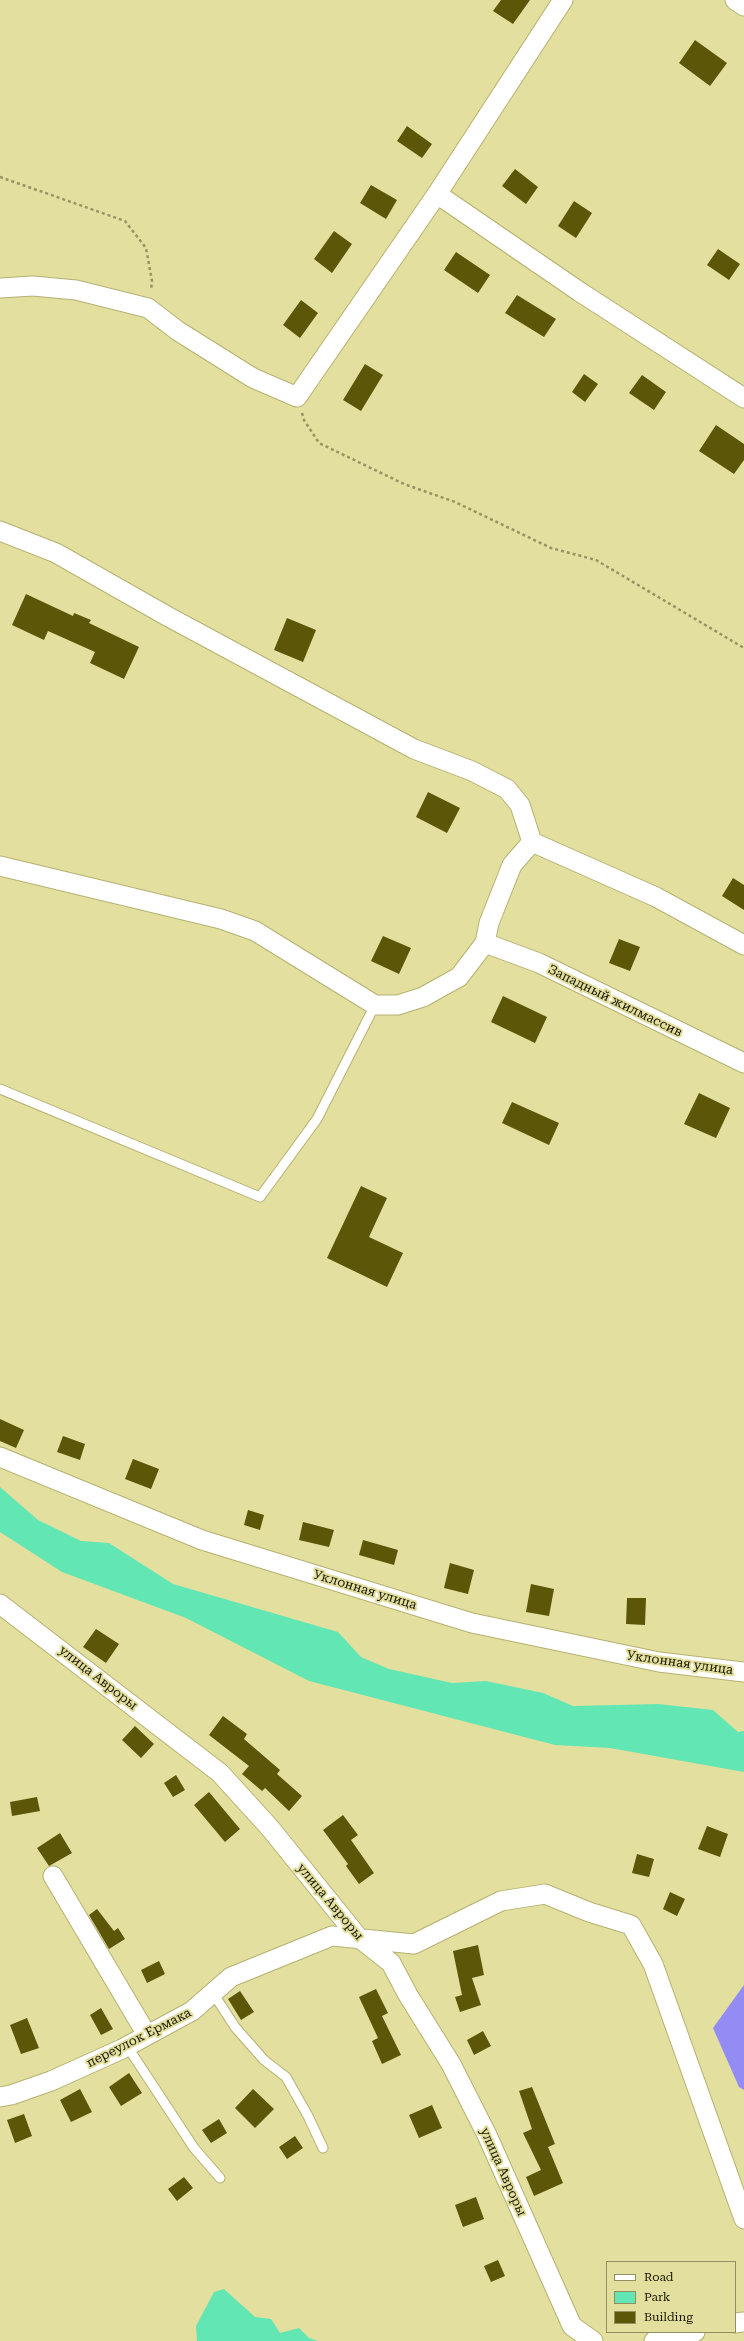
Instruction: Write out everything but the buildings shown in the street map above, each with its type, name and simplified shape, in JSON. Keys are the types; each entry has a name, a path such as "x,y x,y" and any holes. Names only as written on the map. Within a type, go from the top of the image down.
{"street":[{"path":"0,288 33,286 76,290 148,308 178,331 253,378 297,397 437,194 563,0"},
{"path":"735,0 744,6"},
{"path":"437,194 580,292 744,398"},
{"path":"0,531 56,553 167,616 414,749 472,771 507,789 520,805 532,842 656,897 744,945"},
{"path":"0,866 221,919 255,932 375,1004 398,1005 417,999 459,977 485,943 489,924 512,865 532,842"},
{"name":"Западный жилмассив","path":"485,943 539,963 744,1063"},
{"name":"Уклонная улица","path":"0,1456 202,1540 472,1623 659,1662 744,1672"},
{"name":"улица Авроры","path":"0,1604 220,1773 270,1828 358,1937 391,1963 408,1995 451,2064 487,2135 572,2326 593,2341"},
{"path":"53,1876 146,2035"},
{"name":"переулок Ермака","path":"0,2097 50,2081 127,2046 192,2011 231,1977 332,1936 358,1937 414,1944 501,1901 545,1894 589,1912 631,1925 653,1964 744,2219"},
{"path":"654,2341 690,2333"}],"lane":[{"path":"0,1089 260,1197 317,1119 375,1004"},
{"path":"213,1993 235,2027 264,2060 286,2077 308,2116 323,2148"},
{"path":"127,2046 194,2148 220,2178"}],"path":[{"path":"0,177 125,221 146,248 152,281 148,308"},
{"path":"297,397 304,420 319,443 404,484 455,502 551,548 596,560 744,648"}],"green space":[{"path":"0,1487 38,1520 81,1541 109,1543 173,1584 338,1632 361,1657 389,1669 452,1683 486,1681 543,1693 573,1706 658,1704 713,1710 738,1732 744,1731 744,1772 610,1748 555,1745 309,1681 186,1618 62,1572 0,1532"},
{"path":"224,2289 255,2317 271,2319 280,2333 299,2328 309,2338 318,2341 197,2341 196,2326 214,2292"}],"shaded area":[{"path":"744,1985 744,2090 739,2087 713,2028"}]}
